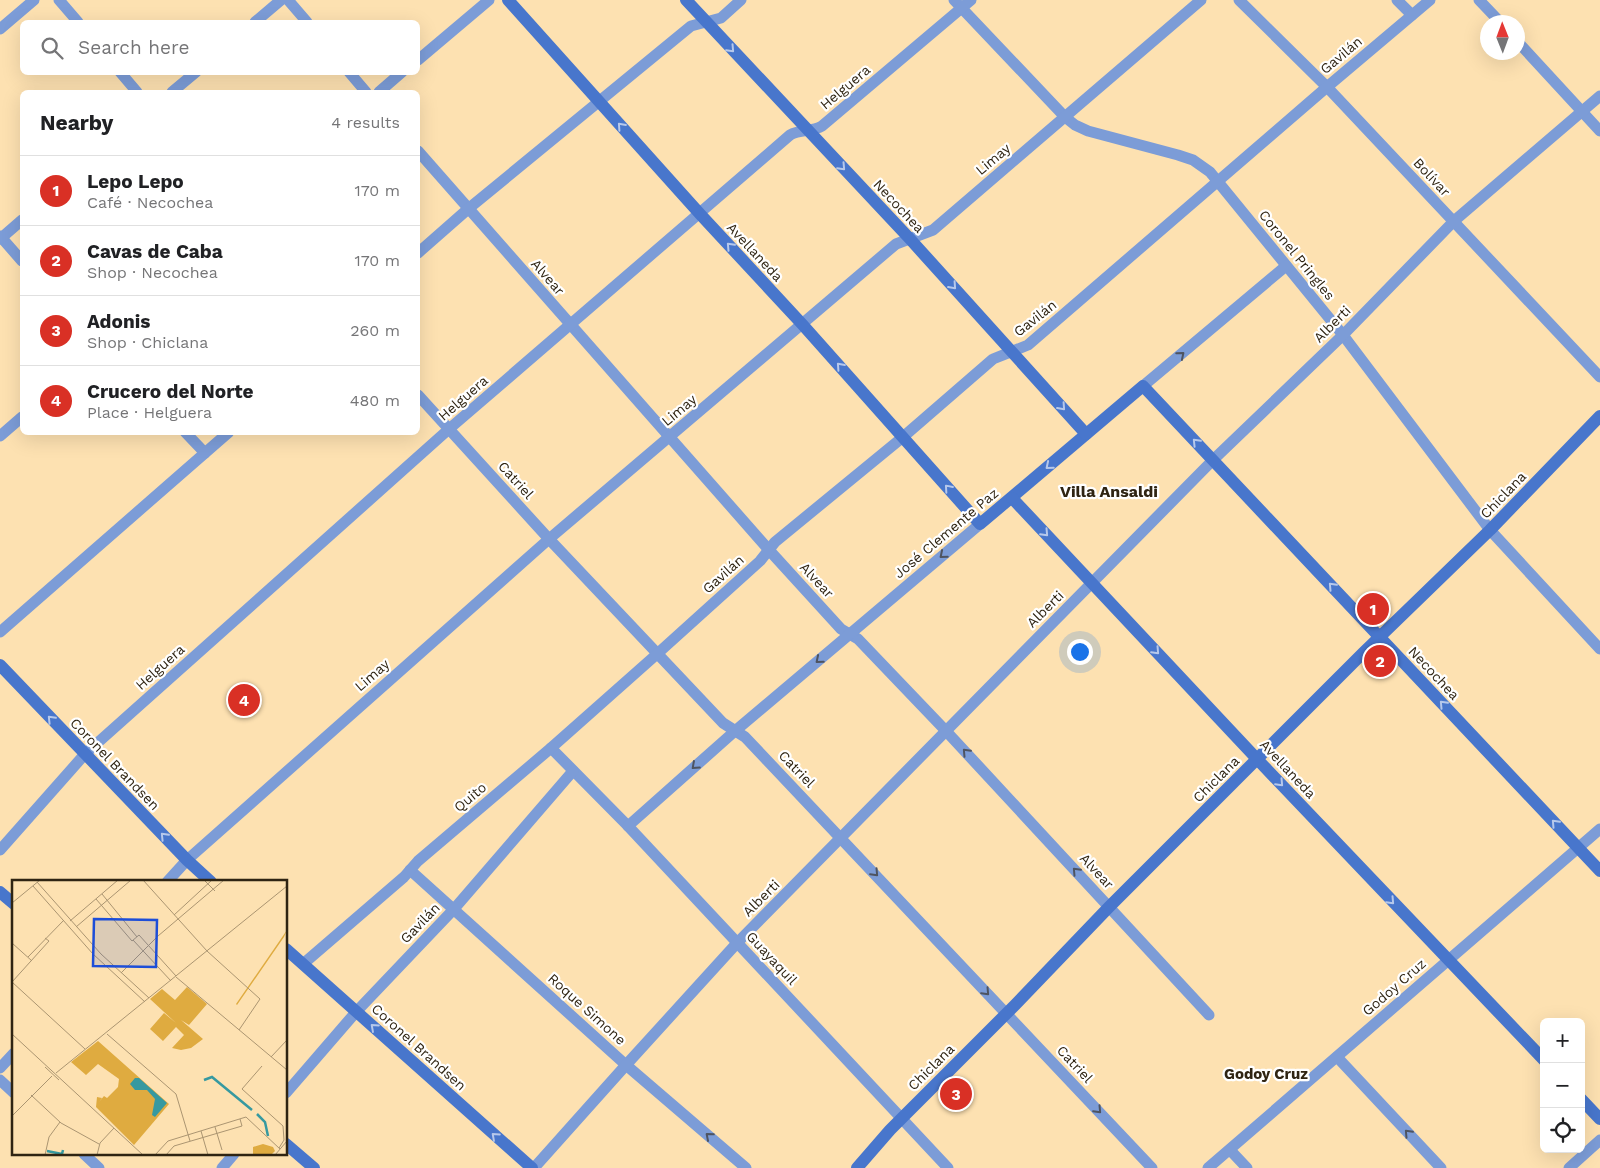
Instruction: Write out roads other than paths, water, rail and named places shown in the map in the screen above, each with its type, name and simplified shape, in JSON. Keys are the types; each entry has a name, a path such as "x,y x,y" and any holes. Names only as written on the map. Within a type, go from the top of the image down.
{"street":[{"path":"0,29 34,0"},
{"path":"59,0 76,20"},
{"path":"257,20 281,0"},
{"path":"288,0 305,20"},
{"path":"420,58 489,0"},
{"name":"Avellaneda","path":"508,0 700,214 802,324 980,524"},
{"name":"Necochea","path":"686,0 910,239 1086,434"},
{"path":"420,252 468,209 691,26 720,18 741,0"},
{"name":"Helguera","path":"0,850 85,754 449,429 791,134 817,129 822,126 958,4 971,0"},
{"name":"Limay","path":"169,880 187,860 549,539 896,244 933,230 1201,0"},
{"name":"Bolívar","path":"1239,0 1327,87 1600,377"},
{"path":"1397,0 1412,15"},
{"name":"Gavilán","path":"657,654 760,561 775,542 903,437 994,359 1028,346 1430,0"},
{"path":"1479,0 1493,15"},
{"name":"Coronel Pringles","path":"958,4 1074,125 1088,131 1178,154 1203,166 1218,181 1343,335 1490,530 1600,649"},
{"path":"1525,50 1600,131"},
{"path":"122,75 134,90"},
{"path":"174,90 192,75"},
{"path":"352,75 364,90"},
{"path":"381,90 399,75"},
{"name":"Alberti","path":"533,1168 737,943 1213,460 1343,335 1454,222 1600,96"},
{"name":"Alvear","path":"420,153 769,550 841,629 858,639 946,730 1209,1015"},
{"path":"20,222 1,238 20,258"},
{"name":"José Clemente Paz","path":"628,826 735,731 1286,266"},
{"name":"Necochea","path":"1143,386 1600,871"},
{"name":"Catriel","path":"420,397 549,539 723,724 745,737 1152,1168"},
{"name":"Chiclana","path":"857,1168 902,1118 1109,907 1356,660 1490,530 1600,416"},
{"path":"0,436 20,419"},
{"path":"188,435 205,453"},
{"path":"0,632 226,435"},
{"name":"Avellaneda","path":"1012,498 1540,1056"},
{"name":"Quito","path":"303,964 404,877 418,861 551,748 657,654"},
{"name":"Coronel Brandsen","path":"0,665 187,860 209,880"},
{"name":"Guayaquil","path":"551,748 628,826 948,1168"},
{"name":"Gavilán","path":"288,1091 356,1012 454,909 573,771"},
{"name":"Godoy Cruz","path":"1208,1168 1600,829"},
{"name":"Roque Simone","path":"410,870 626,1065 746,1168"},
{"path":"0,892 12,902"},
{"name":"Coronel Brandsen","path":"288,951 533,1168"},
{"path":"0,1068 12,1055"},
{"path":"1337,1058 1441,1168"},
{"path":"0,1080 12,1090"},
{"path":"1585,1103 1600,1119"},
{"path":"1569,1168 1600,1140"},
{"path":"288,1146 314,1168"},
{"path":"1230,1150 1247,1168"},
{"path":"86,1156 99,1168"},
{"path":"222,1168 232,1156"}],"place":[{"name":"Lepo Lepo","path":"1373,609"},
{"name":"Cavas de Caba","path":"1380,661"},
{"name":"Crucero del Norte","path":"244,700"},
{"name":"Adonis","path":"956,1094"}],"district":[{"name":"Villa Ansaldi","path":"1109,491"},
{"name":"Godoy Cruz","path":"1266,1074"}]}
